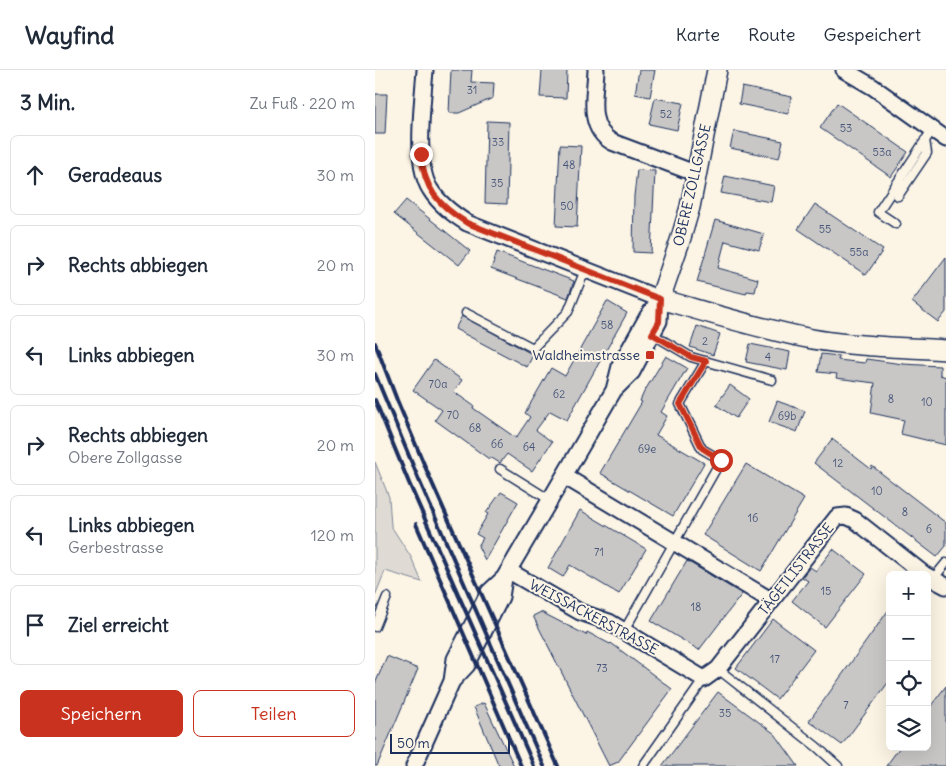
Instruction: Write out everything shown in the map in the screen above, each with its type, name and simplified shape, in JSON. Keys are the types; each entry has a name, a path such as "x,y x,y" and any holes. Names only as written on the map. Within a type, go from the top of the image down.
{"street":[{"path":"425,70 421,154 423,171 429,188 441,203 467,223 660,299 767,329 814,339 946,350"},
{"path":"596,70 594,115 598,131 612,142 697,174"},
{"name":"OBERE ZOLLGASSE","path":"614,390 620,366 648,316 660,299 680,241 697,174 717,70"},
{"path":"844,70 873,87 929,135 946,139"},
{"name":"OBERE ZOLLGASSE","path":"414,766 451,681 467,665 501,597 507,575 614,390 632,372 659,322 660,299"},
{"path":"564,476 772,601"},
{"name":"TÄGETLISTRASSE","path":"704,679 718,669 837,517 846,516 855,520 933,579"},
{"name":"WEISSACKERSTRASSE","path":"507,575 580,612 609,622 704,679"}],"lane":[{"path":"898,196 927,153 929,135"},
{"path":"896,224 878,212 929,135"},
{"path":"466,312 533,348 568,312 585,270"},
{"path":"652,334 691,357 772,380"},
{"path":"624,631 721,460 702,448 680,404 706,361"},
{"path":"500,469 550,500"},
{"path":"933,579 946,563"},
{"path":"375,627 387,597"},
{"path":"718,669 817,746 838,766"},
{"path":"643,766 704,679"}],"shaded area":[{"path":"375,462 389,497 391,526 411,557 422,582 385,571 375,596"}],"building":[{"path":"451,70 472,70 471,82 494,83 493,98 459,113 449,113"},
{"path":"542,70 567,70 566,98 540,97"},
{"path":"639,70 655,70 650,97 635,94"},
{"path":"742,87 792,97 788,114 739,104"},
{"path":"375,94 387,94 385,134 375,134"},
{"path":"655,98 683,103 677,130 649,124"},
{"path":"837,103 908,152 891,177 820,128"},
{"path":"487,121 509,122 507,204 485,203"},
{"path":"734,131 783,141 779,158 730,148"},
{"path":"560,145 581,146 577,227 556,226"},
{"path":"637,170 655,171 651,253 633,252 634,196"},
{"path":"725,176 774,186 771,202 721,193"},
{"path":"406,200 470,251 459,265 394,214"},
{"path":"815,204 883,250 866,275 798,229"},
{"path":"715,220 764,234 759,250 725,241 718,268 758,279 755,292 747,291 746,294 697,282"},
{"path":"497,252 574,281 568,298 491,269"},
{"path":"946,257 946,312 938,322 912,302"},
{"path":"607,301 627,313 567,420 550,411 536,430 552,442 532,471 507,454 500,463 490,457 489,459 435,420 442,410 413,390 434,360 462,380 454,392 474,406 473,408 516,438 530,417 525,413 551,368 565,376"},
{"path":"462,316 530,353 534,353 527,367 455,329"},
{"path":"697,326 720,334 713,355 690,347"},
{"path":"750,344 790,352 787,370 746,362"},
{"path":"821,354 839,356 838,360 865,363 866,359 940,366 940,375 946,377 946,445 901,434 904,420 871,413 875,383 836,378 837,374 818,372"},
{"path":"666,356 687,368 661,412 667,416 656,435 704,463 673,516 600,473 642,402 640,401 644,392"},
{"path":"730,385 749,399 736,418 716,405"},
{"path":"777,401 805,411 797,432 769,422"},
{"path":"832,439 871,469 872,466 946,523 946,546 937,557 814,463"},
{"path":"746,464 804,499 761,571 703,535"},
{"path":"501,492 518,502 485,560 478,546 483,538 476,534 488,514 486,513"},
{"path":"580,510 646,549 619,594 570,565 563,577 548,568"},
{"path":"833,549 866,574 825,627 792,601 808,581 802,577 810,567 816,571"},
{"path":"687,561 742,594 699,650 651,621"},
{"path":"541,612 586,635 587,632 611,643 672,689 618,762 609,766 533,616"},
{"path":"886,614 886,685 842,745 809,721"},
{"path":"773,619 814,650 777,699 736,668"},
{"path":"387,656 418,669 377,766 375,766 375,684"},
{"path":"946,686 946,766 886,766 897,751 931,751 931,706"},
{"path":"718,692 775,734 798,766 662,766"},
{"path":"484,703 514,766 499,766 474,707"}],"railway":[{"path":"375,343 429,476 558,766"},
{"path":"375,374 419,480 544,766"},
{"path":"375,400 409,483 534,766"},
{"path":"416,524 521,766"}],"place":[{"name":"Waldheimstrasse","path":"650,355"}],"route":[{"path":"421,154 423,171 429,188 441,203 467,223 660,299 659,322 652,334 691,357 706,361 680,404 702,448 721,460"}]}
